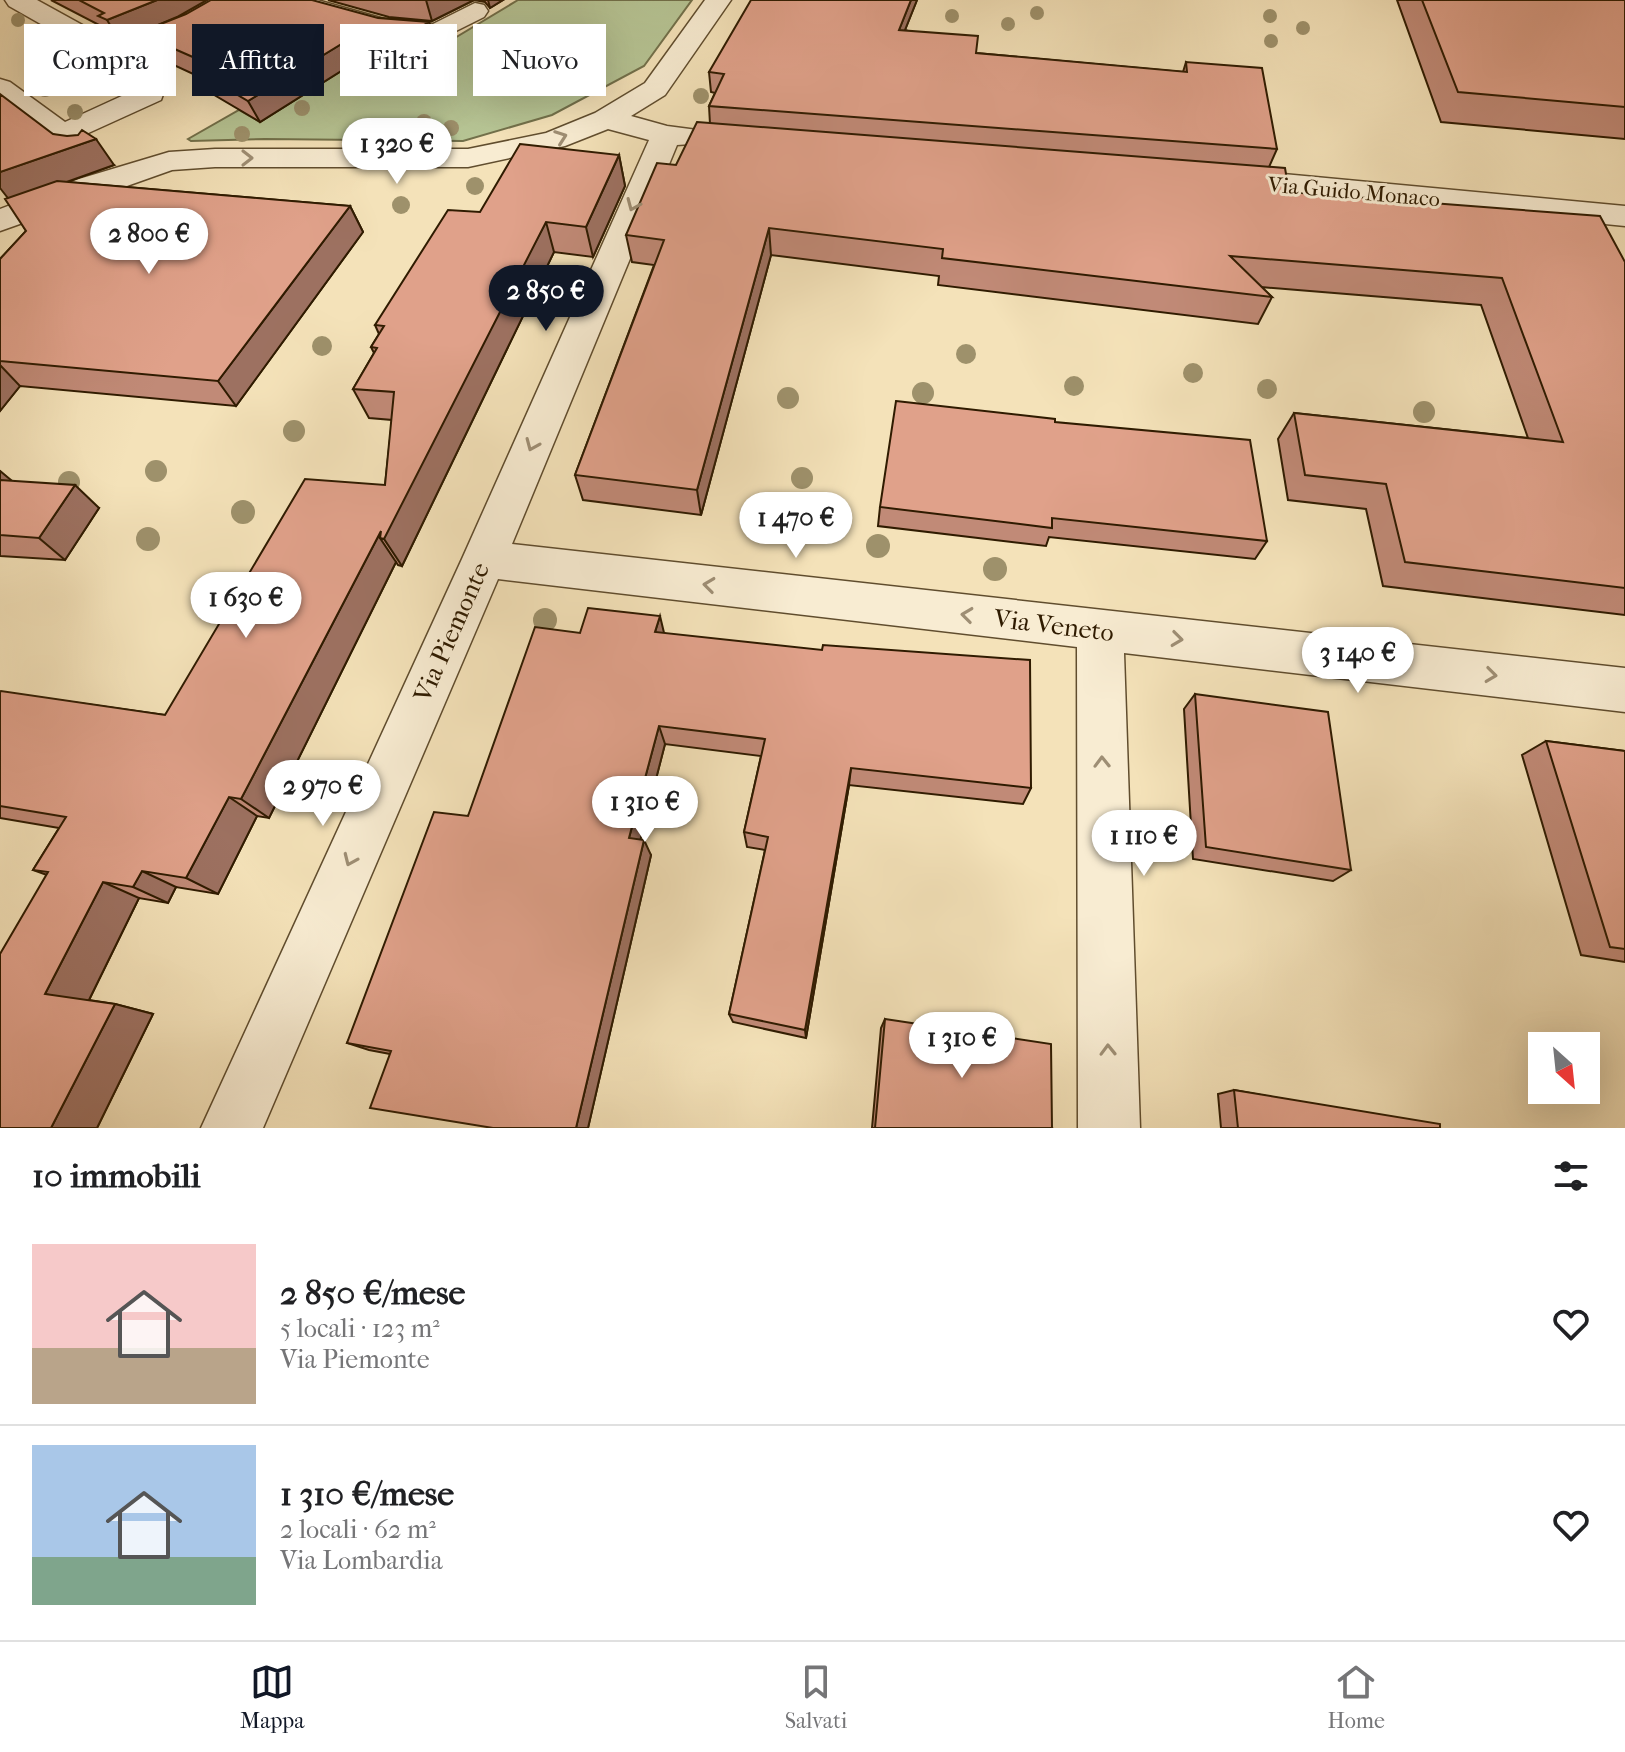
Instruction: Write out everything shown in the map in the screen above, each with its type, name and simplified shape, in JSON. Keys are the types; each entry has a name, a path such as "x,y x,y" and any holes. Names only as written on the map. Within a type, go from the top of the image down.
{"street":[{"path":"18,0 61,24"},
{"path":"288,0 342,7 387,28 438,32 475,11"},
{"path":"0,221 90,186 169,161 215,158 468,158 554,140 606,119 655,89 718,0"},
{"path":"0,88 103,164 90,186"},
{"path":"110,134 149,96"},
{"path":"606,119 666,135 718,139"},
{"path":"62,134 110,134 131,154 169,161"},
{"name":"Via Piemonte","path":"232,1128 484,559 666,135"},
{"name":"Via Guido Monaco","path":"1206,178 1625,216"},
{"path":"0,252 40,206"},
{"name":"Via Veneto","path":"484,559 1625,690"},
{"path":"1100,630 1109,1128"}],"green space":[{"path":"518,0 692,0 644,66 606,86 606,24 478,24"},
{"path":"473,27 473,96 588,96 552,115 463,141 188,139 239,110 260,122 285,96 324,96 324,56 340,59 340,96 457,96 457,37"}],"building":[{"path":"79,0 157,0 107,20 98,16 104,13"},
{"path":"211,0 312,0 378,18 429,22 340,24 340,45 324,55 324,24 192,24 192,57 176,50 176,24 161,24"},
{"path":"751,0 911,0 899,30 978,36 976,53 1187,72 1186,62 1262,68 1277,149 709,106 724,74 709,72"},
{"path":"1422,0 1625,0 1625,107 1458,92"},
{"path":"0,94 53,134 78,135 82,130 96,139 0,172"},
{"path":"240,96 256,96 248,101"},
{"path":"697,122 1285,168 1289,192 1600,216 1625,262 1625,588 1405,562 1386,484 1305,475 1294,413 1563,442 1502,278 1230,256 1272,297 942,258 943,249 769,228 697,490 575,475 664,240 626,235 657,163 676,165"},
{"path":"520,144 619,155 586,227 546,222 384,539 380,538 381,531 241,799 229,797 186,878 142,871 133,887 103,882 45,994 115,1004 51,1128 0,1128 0,954 48,872 33,870 66,817 0,806 0,692 165,715 305,479 385,485 394,392 353,389 377,348 371,347 384,326 375,325 448,210 480,212"},
{"path":"57,181 350,206 218,381 0,361 0,259 26,231 5,199"},
{"path":"896,401 1055,419 1055,422 1250,440 1267,541 1052,518 1052,528 880,507"},
{"path":"0,480 75,485 39,538 0,535"},
{"path":"588,608 660,616 655,632 822,650 823,645 1030,660 1031,788 851,768 805,1030 729,1014 768,837 744,832 765,739 659,726 629,838 644,840 576,1128 493,1128 370,1108 391,1051 347,1043 434,812 468,816 535,627 580,633"},
{"path":"1195,694 1328,712 1351,870 1206,847"},
{"path":"1546,741 1625,751 1625,949 1610,947"},
{"path":"885,1019 1051,1044 1052,1128 875,1128"},
{"path":"1234,1090 1440,1124 1440,1128 1238,1128"}]}
